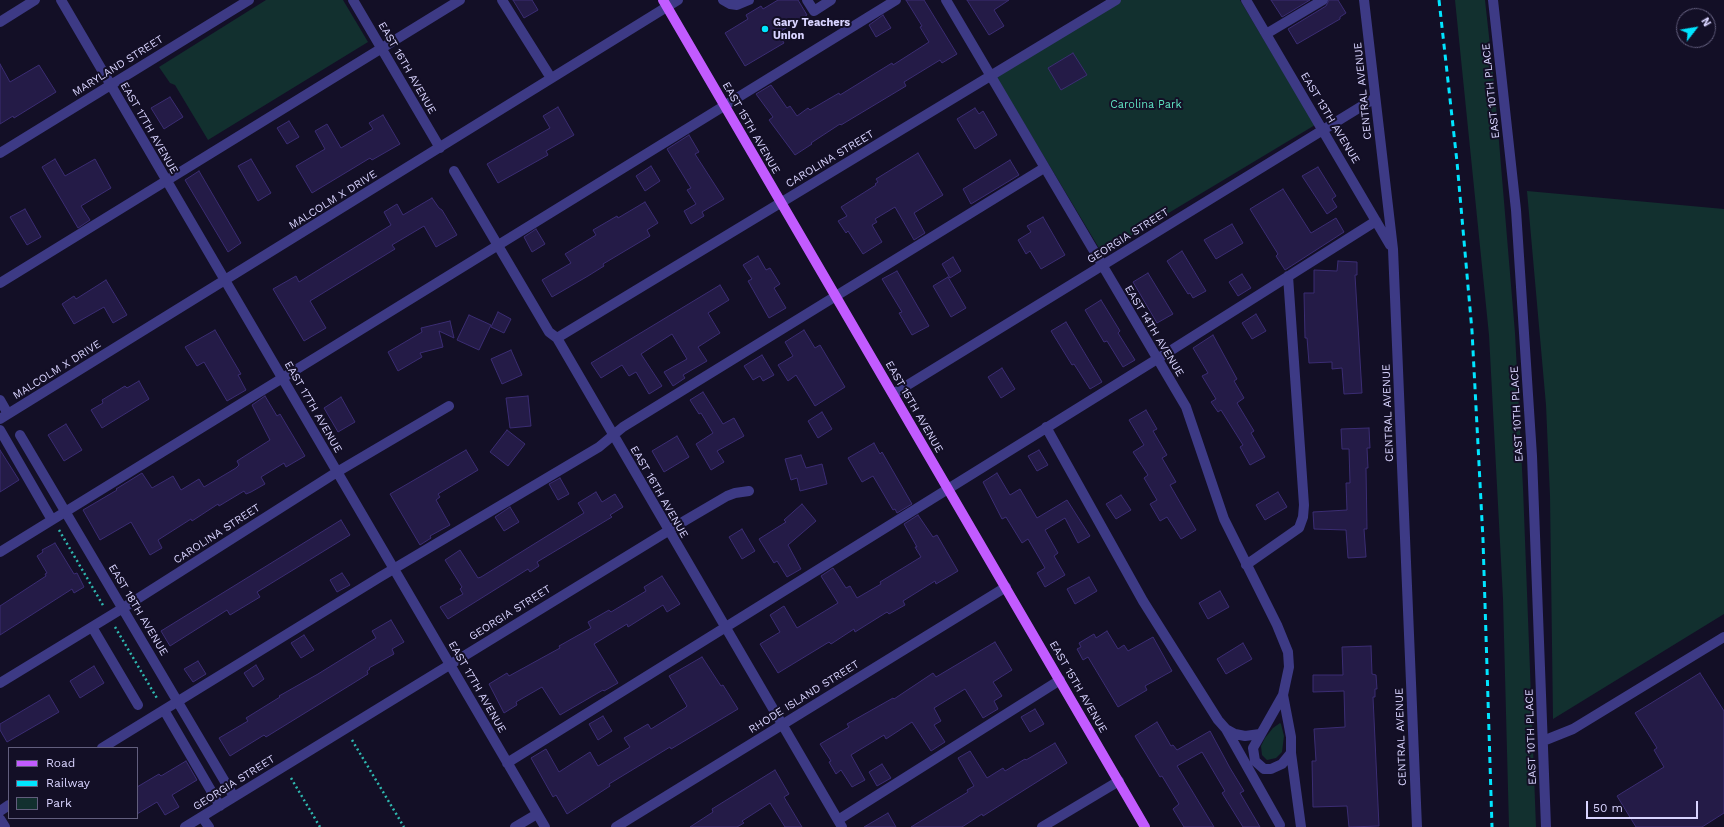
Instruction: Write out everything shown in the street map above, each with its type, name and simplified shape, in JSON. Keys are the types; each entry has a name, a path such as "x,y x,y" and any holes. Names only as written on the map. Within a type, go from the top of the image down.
{"main road":[{"name":"EAST 15TH AVENUE","path":"664,3 1146,827"}],"street":[{"path":"0,22 35,0"},
{"name":"EAST 17TH AVENUE","path":"60,0 545,827"},
{"name":"MARYLAND STREET","path":"0,154 249,0"},
{"name":"EAST 16TH AVENUE","path":"353,0 440,148"},
{"path":"0,283 460,0"},
{"path":"502,0 551,78"},
{"name":"MALCOLM X DRIVE","path":"4,417 440,148 551,78 664,3 678,0"},
{"path":"723,0 730,4 737,5 749,0"},
{"path":"807,0 814,11 831,0"},
{"path":"0,552 896,0"},
{"name":"EAST 14TH AVENUE","path":"946,0 1190,417 1224,519 1277,625 1288,652 1288,677 1283,695 1260,734 1254,748 1253,755 1255,761 1264,769 1277,767 1288,758 1291,752 1291,737 1283,695"},
{"name":"CAROLINA STREET","path":"556,338 1116,0"},
{"name":"EAST 13TH AVENUE","path":"1246,0 1393,248"},
{"path":"1266,34 1323,0"},
{"name":"CENTRAL AVENUE","path":"1364,0 1393,248 1417,827"},
{"name":"EAST 10TH PLACE","path":"1493,0 1516,210 1532,456 1546,827"},
{"name":"GEORGIA STREET","path":"893,394 1375,98"},
{"path":"104,747 394,569 599,447 623,427 1044,168"},
{"name":"EAST 16TH AVENUE","path":"454,171 549,332 556,338 612,436 783,724 840,824"},
{"path":"507,763 726,628 1376,221"},
{"path":"1246,565 1299,528 1303,517 1304,505 1288,276"},
{"path":"0,400 4,417"},
{"name":"CAROLINA STREET","path":"0,683 123,608 337,472 449,406"},
{"path":"1046,427 1143,601 1218,720 1226,729 1280,825"},
{"path":"0,430 52,520"},
{"name":"EAST 18TH AVENUE","path":"20,435 234,797"},
{"name":"GEORGIA STREET","path":"185,827 668,530 727,496 749,491"},
{"name":"RHODE ISLAND STREET","path":"616,827 1006,587"},
{"path":"92,627 138,705"},
{"path":"1543,741 1573,729 1724,637"},
{"path":"840,824 1060,680"},
{"path":"164,710 220,806"},
{"path":"1226,729 1235,734 1245,736 1260,734"},
{"path":"1291,752 1301,827"},
{"path":"1042,827 1119,781"},
{"path":"515,827 537,814"},
{"path":"202,817 208,827"},
{"path":"0,819 5,827"}],"path":[{"path":"352,740 404,827"},
{"path":"292,778 320,827"}],"green space":[{"path":"266,0 343,0 368,42 208,140 175,85 170,83 159,67"},
{"name":"Carolina Park","path":"1120,0 1240,0 1315,125 1102,253 995,75"},
{"path":"1455,0 1485,0 1494,82 1515,333 1523,488 1536,827 1509,827 1503,599 1489,335"},
{"path":"1527,191 1724,209 1724,614 1553,719 1550,496 1546,405"},
{"path":"1280,723 1284,736 1282,752 1276,758 1267,760 1262,755 1261,746 1273,728"}],"building":[{"path":"513,0 532,0 538,10 524,18"},
{"path":"778,0 798,0 807,15 778,33 784,43 745,66 725,33 748,19 746,15 761,6 763,9"},
{"path":"906,0 924,0 957,54 942,63 940,60 904,82 906,86 841,125 840,124 795,155 769,120 773,117 756,94 771,85 787,108 790,106 797,116 808,108 810,110 839,93 840,95 892,63 893,65 929,42 920,27 922,26"},
{"path":"967,0 1009,0 994,10 1004,26 989,35"},
{"path":"1271,0 1310,0 1282,17"},
{"path":"1329,0 1338,0 1346,13 1340,17 1340,19 1297,44 1288,29 1326,6"},
{"path":"883,15 891,28 876,37 869,25"},
{"path":"1073,53 1087,75 1061,90 1048,68"},
{"path":"0,64 10,82 39,65 56,92 14,118 13,116 0,124"},
{"path":"170,97 183,117 164,129 151,108"},
{"path":"558,107 574,135 546,151 548,155 498,183 487,164 550,128 543,116"},
{"path":"975,108 979,114 983,111 997,135 975,149 957,119"},
{"path":"383,115 400,144 372,160 370,158 312,193 296,166 325,149 315,131 327,124 341,148 373,129 369,123"},
{"path":"289,121 299,137 287,144 277,128"},
{"path":"689,135 699,152 695,154 724,199 702,212 704,216 691,224 684,211 696,204 687,190 691,188 667,149"},
{"path":"918,153 943,195 914,213 925,233 914,240 895,207 875,219 877,222 872,225 882,242 863,254 848,231 846,233 838,221 847,216 841,207 876,185 875,184 878,182 876,179"},
{"path":"55,159 65,176 95,159 111,188 81,206 90,220 78,228 42,167"},
{"path":"251,159 271,193 258,201 238,166"},
{"path":"1010,160 1019,175 971,204 963,189"},
{"path":"651,166 660,181 645,191 636,176"},
{"path":"1318,167 1336,196 1332,199 1337,207 1327,214 1302,176"},
{"path":"199,171 241,243 228,252 185,180"},
{"path":"1283,189 1311,233 1336,218 1344,232 1285,270 1276,256 1278,254 1250,209"},
{"path":"432,198 442,210 457,235 436,247 424,226 392,245 395,249 310,301 326,328 304,341 273,289 296,276 299,282 391,225 384,212 397,204 403,215"},
{"path":"645,202 658,223 647,230 650,236 552,297 542,280 571,263 565,254 596,235 593,230 617,216 618,218"},
{"path":"25,209 41,237 27,245 10,217"},
{"path":"1043,217 1065,255 1041,269 1030,251 1026,254 1018,240 1031,232 1027,226"},
{"path":"1232,224 1243,243 1216,259 1204,240"},
{"path":"536,229 545,244 532,252 524,237"},
{"path":"1182,251 1206,291 1193,298 1190,293 1188,294 1167,261"},
{"path":"758,256 766,270 770,268 780,284 774,288 786,308 769,318 748,281 752,279 743,265"},
{"path":"953,257 961,271 950,278 942,264"},
{"path":"1338,261 1357,262 1357,275 1355,275 1362,393 1344,394 1342,368 1332,369 1332,362 1309,363 1307,338 1305,338 1304,293 1314,293 1314,270 1337,271"},
{"path":"897,271 929,326 912,335 899,313 902,312 882,279"},
{"path":"1148,273 1173,314 1157,323 1133,282"},
{"path":"1242,274 1251,288 1238,296 1229,282"},
{"path":"948,277 966,308 951,317 933,286"},
{"path":"106,280 127,315 113,323 104,307 74,324 62,304 74,296 76,299"},
{"path":"720,285 729,300 708,313 720,333 698,347 707,361 683,375 685,378 673,386 664,372 687,359 672,334 641,354 662,386 649,394 636,372 629,376 622,365 601,378 591,363"},
{"path":"1101,300 1120,331 1118,333 1135,360 1123,367 1107,341 1104,342 1085,310"},
{"path":"498,312 511,319 504,333 491,327"},
{"path":"1256,314 1266,331 1252,339 1242,323"},
{"path":"469,315 491,325 479,350 457,340"},
{"path":"450,321 454,338 439,331 443,347 420,353 422,357 398,371 388,352 422,332 421,328"},
{"path":"1066,322 1102,382 1090,389 1074,364 1072,365 1051,331"},
{"path":"215,330 241,374 238,375 246,390 227,401 204,362 197,366 185,347"},
{"path":"804,330 815,348 820,345 845,387 815,406 796,375 788,381 778,365 793,356 785,342"},
{"path":"1213,335 1237,379 1234,381 1244,398 1237,403 1254,431 1251,433 1265,457 1250,465 1240,447 1243,445 1221,410 1218,412 1211,402 1216,399 1202,376 1208,373 1193,348"},
{"path":"511,350 522,375 502,384 491,359"},
{"path":"762,355 774,375 763,381 760,376 753,380 744,366"},
{"path":"1002,368 1015,389 1001,398 988,377"},
{"path":"139,381 149,399 102,428 91,410 103,403 102,400 125,386 127,388"},
{"path":"703,392 723,424 734,418 744,436 717,451 724,462 711,470 696,444 713,433 701,413 699,414 690,400"},
{"path":"265,396 277,416 280,414 305,456 286,467 284,463 261,477 265,484 251,492 246,494 244,491 219,506 218,504 192,521 191,519 158,540 162,548 150,555 131,522 100,540 83,510 142,473 152,488 173,476 181,490 199,479 204,487 236,468 239,465 237,461 270,440 252,405"},
{"path":"528,396 531,426 510,428 506,398"},
{"path":"341,397 355,422 338,432 324,408"},
{"path":"1146,410 1157,429 1153,431 1167,455 1162,458 1176,482 1170,485 1196,530 1181,539 1167,517 1160,521 1150,504 1157,500 1144,478 1148,475 1133,452 1144,445 1129,420"},
{"path":"822,412 832,429 818,438 808,421"},
{"path":"66,424 82,450 64,461 48,435"},
{"path":"1369,428 1370,448 1367,448 1368,468 1366,468 1367,529 1364,529 1366,557 1348,558 1346,530 1314,529 1313,512 1347,510 1346,483 1350,483 1349,449 1342,449 1341,429"},
{"path":"507,430 525,444 508,466 490,452"},
{"path":"677,436 689,457 664,472 652,451"},
{"path":"874,443 880,454 882,452 912,504 897,513 895,509 893,510 873,476 862,482 848,458"},
{"path":"0,450 19,480 0,492"},
{"path":"466,450 478,470 438,494 440,497 436,500 450,525 430,536 431,538 420,545 390,494"},
{"path":"1039,450 1048,465 1037,471 1028,456"},
{"path":"801,455 806,468 822,464 827,484 800,491 797,478 791,480 785,459"},
{"path":"997,473 1010,495 1020,489 1037,518 1067,500 1090,536 1078,543 1065,518 1045,530 1058,553 1054,556 1065,575 1045,587 1037,573 1045,568 1028,539 1022,543 1006,517 1002,519 983,482"},
{"path":"560,478 569,494 558,500 549,484"},
{"path":"596,492 602,502 615,494 623,507 610,515 612,517 537,562 539,566 530,572 528,569 448,619 440,607 463,594 460,589 462,587 445,560 460,550 478,578 481,577 584,513 578,503"},
{"path":"1278,492 1287,507 1265,520 1256,505"},
{"path":"1121,495 1131,510 1116,519 1106,504"},
{"path":"802,504 816,521 788,545 801,569 787,577 777,561 774,563 759,539 786,522 784,520"},
{"path":"510,507 519,522 504,531 495,517"},
{"path":"918,515 933,537 937,535 958,571 936,584 935,581 903,601 905,605 889,614 887,612 855,632 854,629 831,644 829,642 778,673 760,644 780,632 770,615 784,606 797,628 838,603 821,576 833,568 846,588 850,586 857,598 921,557 904,524"},
{"path":"341,520 350,535 257,592 260,597 230,615 227,610 170,646 161,631"},
{"path":"742,529 755,551 742,559 729,537"},
{"path":"55,543 74,574 77,573 84,587 74,593 72,589 0,635 0,606 46,576 45,574 47,573 37,556 43,552 42,550"},
{"path":"342,573 350,585 337,592 330,580"},
{"path":"662,576 680,604 667,612 663,605 628,627 627,624 594,644 618,683 560,715 542,687 516,702 517,705 504,713 489,684 507,673 509,676 560,648 559,646 591,628 588,622 609,610 611,612 646,591 644,587"},
{"path":"1089,577 1097,591 1075,604 1067,589"},
{"path":"1220,591 1229,607 1208,619 1199,603"},
{"path":"391,620 404,642 392,649 394,654 369,668 370,669 367,671 368,674 352,684 266,737 264,735 230,756 219,738 248,721 246,718 280,697 279,696 376,638 372,631"},
{"path":"1107,631 1118,649 1124,645 1128,651 1153,637 1172,671 1145,686 1147,690 1118,707 1088,657 1083,660 1077,649 1081,647 1079,643 1094,634 1096,638"},
{"path":"304,635 314,650 301,658 291,643"},
{"path":"995,642 1012,670 993,682 1002,696 994,701 998,709 983,718 965,689 934,708 941,721 934,725 945,742 931,751 912,722 886,739 884,735 851,755 865,780 852,787 841,770 836,774 829,762 831,761 820,744 849,727 847,724 893,698 894,699 933,673 936,677"},
{"path":"1243,643 1252,659 1226,674 1217,659"},
{"path":"1371,646 1372,674 1376,675 1377,689 1375,689 1375,697 1373,697 1379,826 1349,827 1347,806 1313,807 1312,761 1316,761 1314,729 1345,727 1344,691 1313,692 1313,675 1343,675 1342,647"},
{"path":"702,657 721,686 723,685 738,709 671,749 670,747 609,784 610,786 567,814 556,795 553,797 531,758 546,749 559,772 590,752 598,766 630,747 624,738 648,724 651,729 687,706 669,676"},
{"path":"198,661 206,674 193,682 184,669"},
{"path":"256,665 264,679 253,687 244,673"},
{"path":"94,666 104,683 80,698 70,681"},
{"path":"1700,673 1724,711 1724,813 1702,827 1636,827 1617,796 1664,767 1654,750 1657,748 1635,713"},
{"path":"49,695 59,712 7,742 0,730 0,724"},
{"path":"1035,709 1044,724 1030,732 1021,717"},
{"path":"603,716 612,731 598,740 589,724"},
{"path":"1157,722 1171,746 1173,745 1177,750 1210,731 1244,791 1240,793 1260,827 1243,827 1222,793 1225,791 1202,752 1177,766 1214,827 1184,827 1173,809 1179,804 1162,776 1160,777 1135,736"},
{"path":"1055,743 1067,763 983,816 982,814 962,827 911,827 968,792 967,790 974,786 958,758 970,751 987,778 1003,768 1005,771"},
{"path":"186,761 197,780 172,795 179,807 165,815 157,802 138,813 138,786 159,774 161,776"},
{"path":"882,764 891,778 877,786 869,772"},
{"path":"775,770 789,794 784,797 802,827 785,827 770,803 742,821 744,823 737,827 690,827 713,812 712,809"},
{"path":"888,813 896,827 864,827"}],"railway":[{"path":"1439,0 1457,162 1472,331 1483,540 1492,827"}],"place":[{"name":"Gary Teachers Union","path":"765,29"}]}
